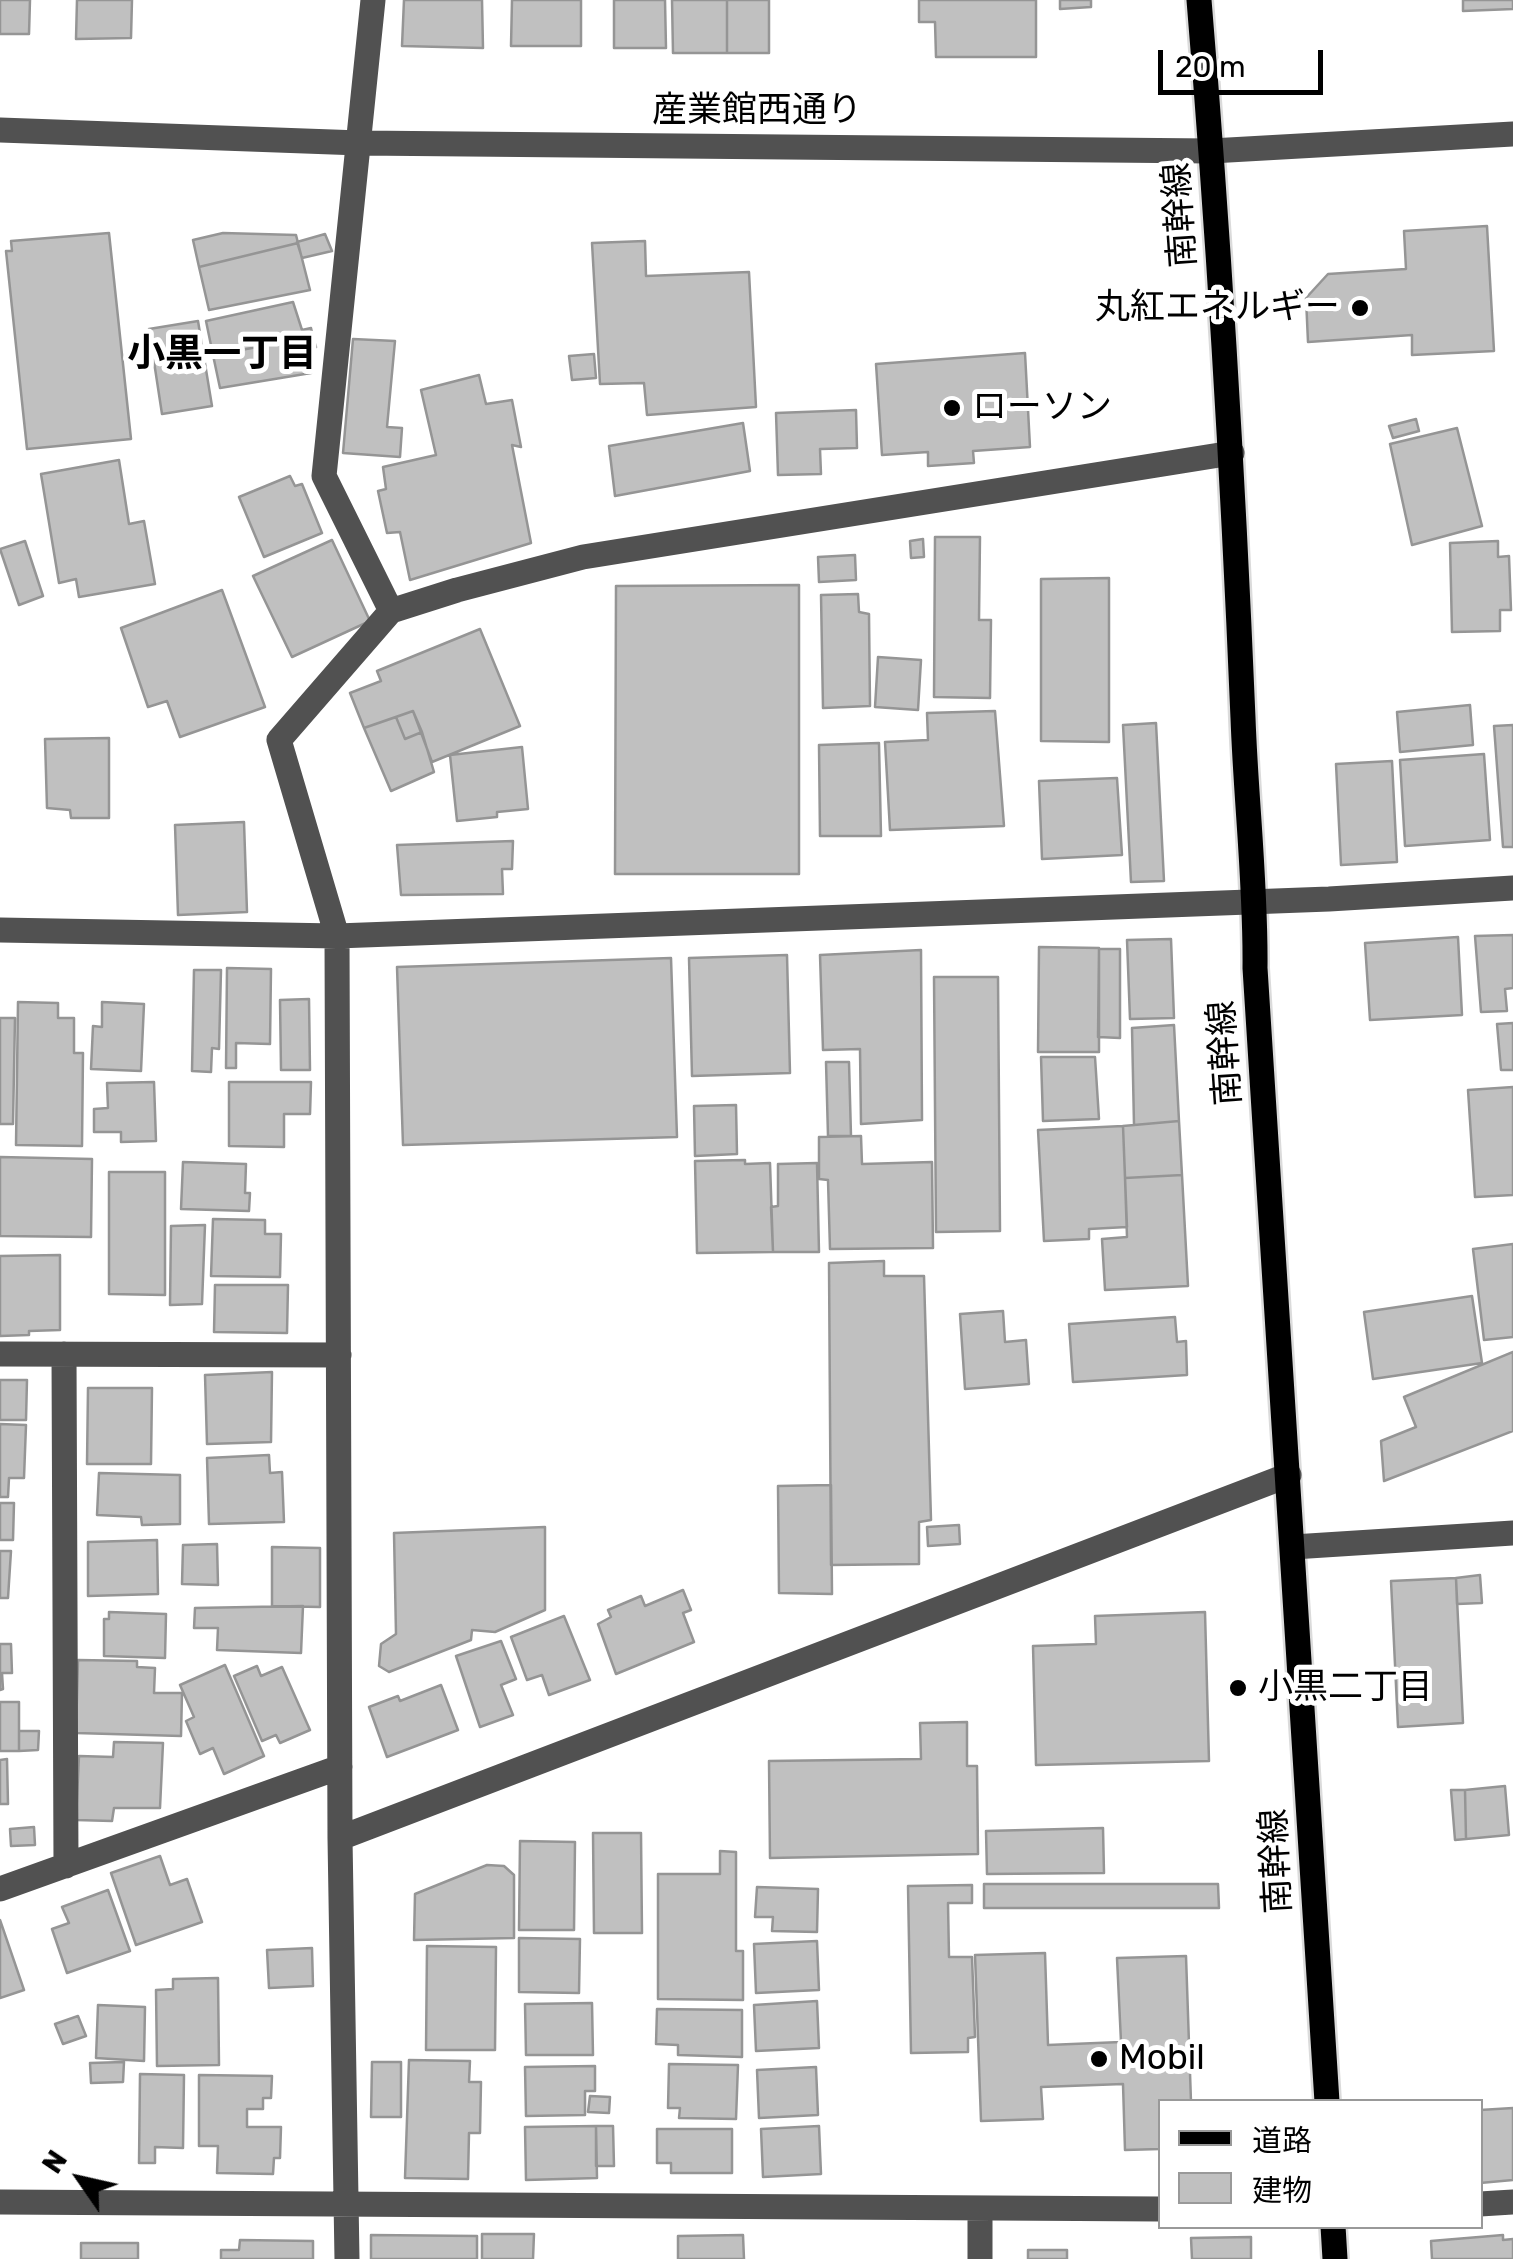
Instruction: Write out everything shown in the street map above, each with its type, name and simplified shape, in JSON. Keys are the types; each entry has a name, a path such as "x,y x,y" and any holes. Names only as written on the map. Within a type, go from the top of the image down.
{"main road":[{"name":"南幹線","path":"1199,0 1232,453 1248,836 1256,901 1255,968 1327,2099"},
{"path":"1333,2229 1335,2259"}],"street":[{"path":"373,0 324,476 391,611"},
{"name":"産業館西通り","path":"0,130 360,143 1211,151 1513,134"},
{"path":"346,2259 340,1838 337,936 279,740 391,611 583,557 1232,453"},
{"path":"0,930 337,936 1513,888"},
{"path":"0,1354 339,1356"},
{"path":"64,1354 66,1866"},
{"path":"340,1838 1289,1475"},
{"path":"1293,1547 1513,1533"},
{"path":"0,1889 340,1768"},
{"path":"0,2202 1158,2210"},
{"path":"1483,2204 1513,2202"},
{"path":"980,2210 980,2259"}],"building":[{"path":"0,0 30,0 29,34 0,34"},
{"path":"77,0 132,0 131,38 76,39"},
{"path":"404,0 482,0 483,48 402,46"},
{"path":"512,0 581,0 581,46 511,46"},
{"path":"614,0 665,0 666,48 614,48"},
{"path":"672,0 727,0 727,53 673,53"},
{"path":"727,0 769,0 769,53 727,53"},
{"path":"919,0 1036,0 1036,57 936,57 935,22 919,22"},
{"path":"1060,0 1091,0 1091,7 1060,9"},
{"path":"1463,0 1513,0 1513,9 1463,11"},
{"path":"1487,226 1494,351 1412,355 1412,335 1308,342 1306,298 1328,274 1406,269 1404,231"},
{"path":"109,233 131,439 27,449 6,251 12,251 11,241"},
{"path":"223,233 296,235 298,243 199,267 193,240"},
{"path":"325,234 332,251 302,258 297,242"},
{"path":"645,241 646,276 749,272 756,407 647,415 644,383 600,384 592,243"},
{"path":"298,243 310,290 209,310 199,267"},
{"path":"293,302 302,330 311,328 313,337 213,355 206,321"},
{"path":"198,321 212,406 162,414 149,329"},
{"path":"313,337 316,347 306,350 311,373 220,388 213,355"},
{"path":"353,339 395,341 387,427 402,428 400,457 343,453"},
{"path":"1025,353 1030,447 973,451 974,463 928,466 928,452 882,455 876,364"},
{"path":"594,354 596,378 572,380 569,356"},
{"path":"479,375 486,404 512,400 521,447 512,445 531,543 410,580 400,532 387,533 378,491 386,489 383,467 436,455 421,390"},
{"path":"856,410 857,448 820,449 821,474 778,475 776,413"},
{"path":"1416,419 1419,431 1393,438 1389,426"},
{"path":"743,423 750,471 615,496 609,446"},
{"path":"1457,428 1482,526 1412,545 1390,444"},
{"path":"119,460 129,524 144,521 155,584 79,597 76,579 59,583 41,474"},
{"path":"290,476 295,486 302,484 322,533 264,557 239,497"},
{"path":"935,537 980,537 979,620 991,620 990,698 934,697"},
{"path":"923,539 924,557 911,558 910,541"},
{"path":"332,540 370,621 292,657 253,576"},
{"path":"25,541 43,596 19,605 0,549"},
{"path":"1498,541 1498,557 1509,556 1511,610 1500,610 1500,631 1452,632 1450,543"},
{"path":"855,555 856,580 819,582 818,557"},
{"path":"1109,578 1109,742 1041,741 1041,579"},
{"path":"799,585 799,874 615,874 616,586"},
{"path":"222,590 265,707 180,737 167,701 148,707 121,628"},
{"path":"858,594 859,612 869,614 870,706 823,708 821,595"},
{"path":"480,629 520,726 432,762 413,711 364,728 350,693 381,681 377,671"},
{"path":"878,657 921,660 918,710 875,707"},
{"path":"1470,705 1473,745 1400,752 1397,712"},
{"path":"413,711 422,732 405,739 396,717"},
{"path":"995,711 1004,826 890,830 885,742 928,740 927,713"},
{"path":"396,717 405,739 422,732 434,772 391,791 364,728"},
{"path":"1156,723 1164,881 1131,882 1123,725"},
{"path":"1513,725 1513,847 1503,847 1494,726"},
{"path":"109,738 109,818 71,818 70,810 47,808 45,739"},
{"path":"879,743 881,836 820,836 819,745"},
{"path":"522,747 528,809 457,821 450,755"},
{"path":"1484,754 1490,840 1405,846 1400,760"},
{"path":"1392,761 1397,862 1341,865 1336,764"},
{"path":"1117,778 1122,855 1042,859 1039,781"},
{"path":"244,822 247,912 178,915 175,825"},
{"path":"513,841 512,869 502,869 503,894 401,895 397,845"},
{"path":"1513,935 1513,988 1505,989 1507,1011 1481,1012 1475,936"},
{"path":"1458,937 1462,1015 1370,1020 1365,943"},
{"path":"1171,939 1174,1018 1130,1019 1127,940"},
{"path":"1039,947 1099,948 1099,1052 1038,1052"},
{"path":"1099,949 1120,949 1120,1038 1098,1037"},
{"path":"921,950 922,1120 861,1124 860,1049 823,1050 820,955"},
{"path":"787,955 790,1073 692,1076 689,958"},
{"path":"671,958 677,1137 403,1145 397,967"},
{"path":"227,968 271,969 270,1044 236,1043 236,1068 226,1068"},
{"path":"194,970 221,970 219,1049 212,1048 211,1072 192,1071"},
{"path":"934,977 998,977 1000,1231 936,1232"},
{"path":"309,999 310,1070 281,1070 280,1000"},
{"path":"18,1002 58,1003 58,1018 74,1018 74,1053 83,1053 82,1146 16,1145"},
{"path":"102,1002 144,1004 141,1071 91,1069 93,1026 102,1027"},
{"path":"0,1018 15,1018 13,1124 0,1124"},
{"path":"1513,1023 1513,1070 1501,1070 1497,1024"},
{"path":"1174,1025 1179,1121 1134,1125 1132,1028"},
{"path":"1041,1057 1095,1057 1099,1119 1043,1121"},
{"path":"826,1062 849,1062 851,1136 828,1136"},
{"path":"154,1082 156,1141 121,1142 121,1132 94,1132 94,1109 108,1108 107,1083"},
{"path":"229,1082 311,1082 310,1114 284,1114 284,1147 229,1146"},
{"path":"1513,1087 1513,1195 1475,1197 1468,1090"},
{"path":"736,1105 737,1154 695,1156 694,1106"},
{"path":"1179,1121 1182,1175 1125,1178 1123,1126"},
{"path":"1123,1126 1127,1227 1089,1229 1089,1239 1044,1241 1038,1130"},
{"path":"861,1136 862,1164 932,1162 933,1248 830,1249 828,1180 819,1179 819,1137"},
{"path":"0,1157 92,1159 91,1237 0,1236"},
{"path":"745,1160 745,1164 770,1163 773,1252 697,1253 695,1161"},
{"path":"183,1162 246,1164 249,1211 181,1209"},
{"path":"817,1163 819,1252 773,1252 771,1207 778,1206 778,1164"},
{"path":"109,1172 165,1172 165,1295 109,1294"},
{"path":"1182,1175 1188,1286 1105,1290 1102,1239 1127,1237 1125,1178"},
{"path":"213,1219 265,1220 265,1234 281,1234 280,1277 211,1276"},
{"path":"205,1225 202,1304 170,1305 171,1226"},
{"path":"1513,1244 1513,1337 1484,1340 1473,1249"},
{"path":"60,1255 60,1330 0,1336 0,1256"},
{"path":"884,1261 884,1276 924,1276 931,1520 919,1522 919,1564 831,1565 829,1263"},
{"path":"215,1285 288,1285 287,1333 214,1332"},
{"path":"1472,1296 1482,1363 1373,1379 1364,1312"},
{"path":"1003,1311 1005,1342 1026,1340 1029,1384 965,1389 960,1314"},
{"path":"1175,1317 1177,1342 1186,1341 1187,1375 1073,1382 1069,1324"},
{"path":"1513,1352 1513,1431 1384,1481 1381,1441 1416,1427 1404,1397"},
{"path":"272,1372 271,1442 207,1444 205,1375"},
{"path":"0,1380 27,1380 26,1420 0,1420"},
{"path":"88,1388 152,1388 151,1464 87,1464"},
{"path":"0,1424 26,1425 24,1478 9,1478 8,1497 0,1497"},
{"path":"269,1455 270,1473 282,1472 284,1522 209,1524 207,1458"},
{"path":"99,1473 180,1475 180,1524 142,1525 141,1517 97,1515"},
{"path":"831,1485 832,1594 779,1593 778,1486"},
{"path":"0,1503 14,1503 13,1540 0,1540"},
{"path":"959,1525 960,1544 928,1546 927,1527"},
{"path":"545,1527 545,1610 495,1632 472,1630 471,1640 389,1672 379,1666 381,1644 396,1634 394,1533"},
{"path":"157,1540 158,1594 88,1596 88,1542"},
{"path":"217,1544 218,1585 182,1584 183,1545"},
{"path":"272,1547 320,1548 320,1607 272,1606"},
{"path":"0,1551 11,1551 8,1598 0,1598"},
{"path":"1480,1575 1482,1603 1457,1604 1456,1578"},
{"path":"1456,1578 1463,1723 1398,1727 1391,1581"},
{"path":"683,1590 691,1610 683,1613 694,1642 616,1674 598,1624 611,1617 608,1610 641,1596 645,1606"},
{"path":"303,1606 301,1653 217,1650 218,1628 194,1628 195,1608"},
{"path":"109,1612 166,1614 165,1658 104,1656 104,1619 109,1619"},
{"path":"1205,1612 1209,1761 1036,1765 1033,1646 1096,1644 1095,1616"},
{"path":"564,1616 590,1680 549,1695 542,1675 527,1680 511,1637"},
{"path":"501,1641 516,1679 501,1685 513,1715 480,1727 456,1656"},
{"path":"0,1644 11,1644 12,1673 2,1673 0,1690"},
{"path":"78,1660 137,1661 137,1667 155,1668 154,1693 182,1693 181,1736 76,1733"},
{"path":"225,1665 264,1756 224,1774 213,1748 200,1754 186,1721 194,1717 180,1685"},
{"path":"257,1666 261,1676 282,1667 310,1730 280,1743 276,1735 262,1741 234,1676"},
{"path":"441,1685 458,1730 387,1757 369,1707 398,1696 400,1701"},
{"path":"0,1702 19,1702 19,1751 0,1751"},
{"path":"967,1722 967,1766 977,1766 978,1854 770,1858 769,1761 921,1759 920,1723"},
{"path":"19,1731 39,1731 38,1750 19,1751"},
{"path":"114,1742 163,1743 160,1808 114,1808 112,1821 76,1820 79,1756 113,1757"},
{"path":"7,1759 8,1804 0,1804 0,1760"},
{"path":"1505,1786 1509,1835 1466,1839 1465,1790"},
{"path":"1451,1790 1465,1790 1466,1839 1455,1840"},
{"path":"34,1827 35,1845 11,1846 10,1829"},
{"path":"1103,1828 1104,1873 987,1874 986,1831"},
{"path":"593,1833 641,1833 642,1933 594,1933"},
{"path":"520,1841 575,1842 574,1930 519,1930"},
{"path":"720,1851 736,1852 736,1951 743,1951 743,2000 658,1999 658,1874 720,1874"},
{"path":"160,1856 170,1885 187,1879 202,1922 136,1945 111,1873"},
{"path":"487,1865 504,1866 514,1875 514,1938 414,1940 415,1894"},
{"path":"984,1884 1218,1884 1219,1908 984,1908"},
{"path":"972,1885 972,1903 948,1903 949,1957 972,1957 975,2037 968,2038 968,2052 911,2053 908,1886"},
{"path":"757,1887 818,1889 817,1932 772,1931 773,1917 755,1917"},
{"path":"108,1890 130,1951 67,1973 52,1929 69,1923 62,1907"},
{"path":"0,1920 24,1990 0,1998"},
{"path":"519,1938 580,1939 579,1993 519,1992"},
{"path":"817,1941 819,1990 756,1993 754,1944"},
{"path":"427,1946 496,1947 495,2050 426,2050"},
{"path":"312,1948 313,1986 269,1988 267,1950"},
{"path":"1045,1953 1048,2045 1121,2042 1117,1958 1186,1956 1191,2099 1158,2099 1158,2149 1125,2150 1123,2084 1041,2087 1043,2119 981,2121 975,1955"},
{"path":"218,1978 219,2065 157,2066 156,1990 173,1989 173,1979"},
{"path":"817,2001 819,2048 756,2051 754,2005"},
{"path":"592,2003 593,2055 526,2055 525,2004"},
{"path":"98,2005 145,2007 144,2061 96,2058"},
{"path":"657,2009 742,2010 742,2057 678,2055 678,2045 656,2044"},
{"path":"78,2016 86,2036 63,2044 55,2024"},
{"path":"409,2060 470,2061 469,2082 481,2082 480,2133 469,2133 468,2179 405,2178"},
{"path":"124,2062 123,2082 91,2083 90,2063"},
{"path":"372,2062 401,2062 401,2117 371,2117"},
{"path":"669,2064 738,2065 736,2119 679,2118 680,2108 668,2108"},
{"path":"595,2066 595,2091 585,2091 585,2115 526,2116 525,2067"},
{"path":"816,2067 818,2115 759,2118 757,2070"},
{"path":"140,2074 184,2075 183,2148 155,2147 155,2163 139,2163"},
{"path":"199,2075 272,2076 271,2098 263,2098 263,2109 247,2109 247,2127 281,2127 280,2158 274,2158 273,2174 217,2173 218,2146 199,2146"},
{"path":"590,2096 610,2097 609,2113 588,2112"},
{"path":"1513,2108 1513,2180 1483,2183 1483,2110"},
{"path":"596,2126 613,2126 614,2166 596,2166"},
{"path":"596,2126 597,2178 526,2180 525,2127"},
{"path":"819,2126 821,2174 763,2177 761,2129"},
{"path":"657,2129 732,2129 732,2173 671,2173 671,2163 657,2163"},
{"path":"482,2234 534,2234 533,2259 482,2259"},
{"path":"371,2235 477,2236 477,2259 371,2259"},
{"path":"743,2235 744,2259 678,2259 678,2236"},
{"path":"1503,2235 1503,2240 1513,2239 1513,2259 1432,2259 1431,2241"},
{"path":"1251,2237 1251,2259 1192,2259 1191,2238"},
{"path":"240,2240 313,2241 313,2259 221,2259 221,2250 239,2250"},
{"path":"81,2243 138,2243 138,2259 81,2259"},
{"path":"1028,2250 1067,2250 1067,2259 1028,2259"}],"place":[{"name":"丸紅エネルギー","path":"1360,308"},
{"name":"ローソン","path":"952,408"},
{"name":"小黒二丁目","path":"1238,1688"},
{"name":"Mobil","path":"1099,2059"}],"district":[{"name":"小黒一丁目","path":"222,355"}]}
